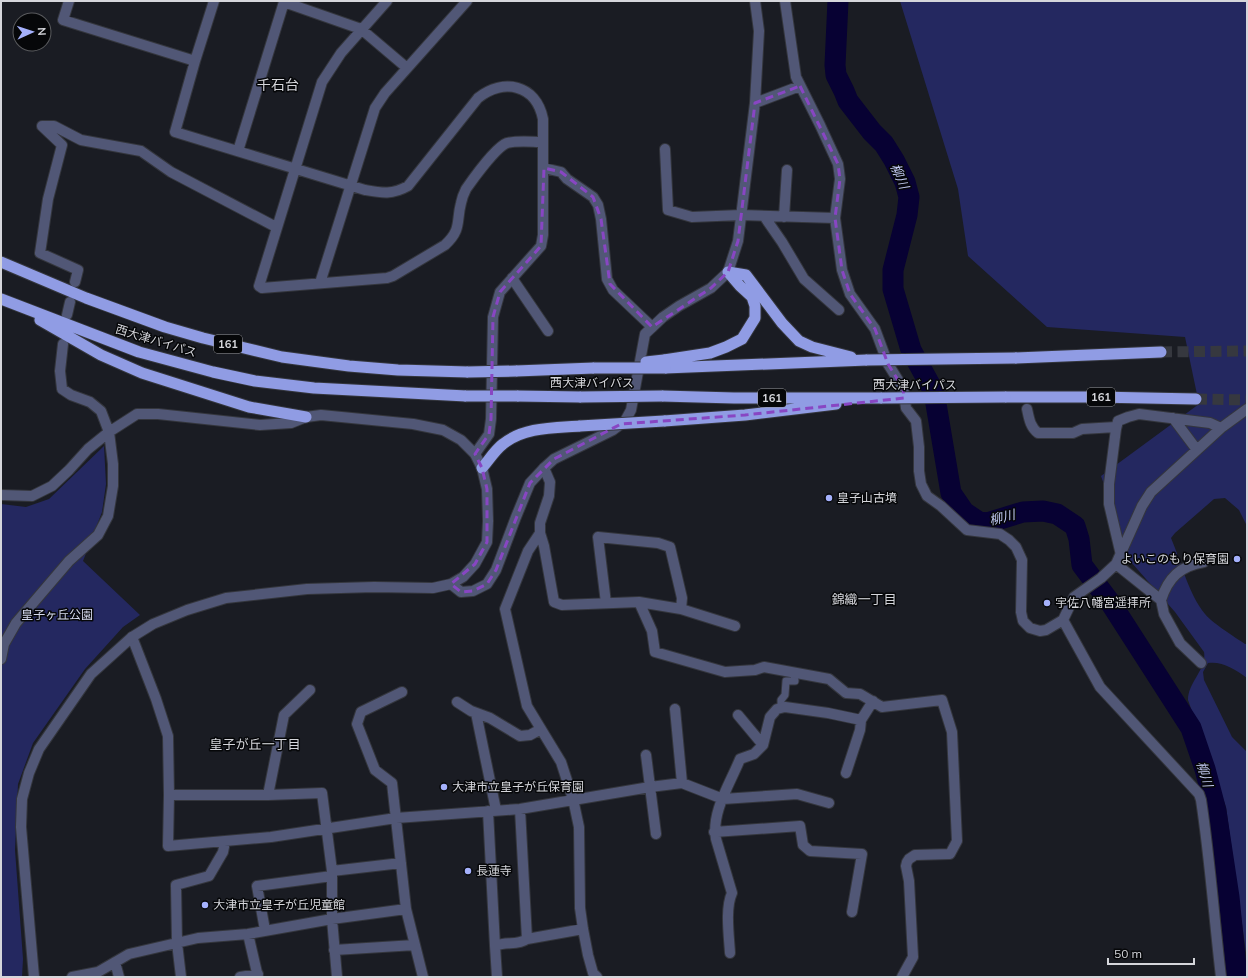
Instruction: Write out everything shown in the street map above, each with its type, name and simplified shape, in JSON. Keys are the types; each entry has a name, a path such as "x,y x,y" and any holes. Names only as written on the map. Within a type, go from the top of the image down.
{"highway":[{"name":"西大津バイパス","path":"1,262 86,298 165,327 282,357 363,368 468,372 559,370 665,364 1015,358 1161,352"},
{"path":"728,272 746,275 782,323 799,341 829,352 867,360"},
{"path":"665,364 710,353 742,340 755,318 755,306 752,297 728,272"},
{"name":"西大津バイパス","path":"1,299 139,352 213,372 255,381 314,388 466,396 662,396 734,398 1096,397 1196,399"},
{"path":"14,305 101,355 142,373 249,407 306,417"},
{"path":"482,468 502,444 520,434 537,430 745,415 882,398"}],"street":[{"path":"69,1 63,20 195,61"},
{"path":"214,1 175,132 365,190 386,193 408,186 478,98 487,91 498,87 513,86 526,92 533,98 542,112 544,168 543,235 541,246 500,292 493,317 491,419 489,434 475,454"},
{"path":"238,151 282,1 362,28 407,68"},
{"path":"387,1 340,53 322,82 259,286 262,288 388,278 398,274 451,240 458,227 460,208 466,189 495,151 505,144 513,142 543,142"},
{"path":"320,283 375,108 385,93 467,1"},
{"path":"451,584 461,592 473,591 487,584 496,570 530,483 554,459 613,430 624,421 631,410 645,334 679,306 711,288 728,272 738,241 754,103 759,31 755,1"},
{"path":"785,1 796,77 838,164 840,178 836,218 842,270 850,294 875,329 888,364 903,388 906,408 916,421 921,484 927,496 941,506 967,530 1000,534 1016,547 1022,560 1021,612 1023,621 1027,625 1034,630 1046,630 1063,620 1074,597 1101,578 1116,564 1142,506 1151,492 1221,428 1247,409"},
{"path":"754,103 800,86"},
{"path":"75,282 78,270 40,253 48,199 62,145 42,126 54,126 81,140 141,151 171,172 276,227"},
{"path":"665,149 668,210 692,217 741,215 836,218"},
{"path":"544,168 560,172 567,179 593,197 598,205 601,219 607,279 613,290 652,327"},
{"path":"784,217 787,170"},
{"path":"764,216 782,242 804,280 839,310"},
{"path":"512,278 548,331"},
{"path":"67,316 70,302"},
{"path":"1,659 4,644 16,623 69,561 98,534 108,516 113,486 113,464 109,432 101,411 90,402 71,395 62,389 60,371 63,344"},
{"path":"1026,409 1030,424 1038,433 1073,433 1082,429 1116,427"},
{"path":"1,495 32,496 52,486 88,449 109,432 137,414 158,414 260,425 291,423 306,417 322,415 413,424 443,430 461,440 475,454 482,468 487,489 487,542 475,564 463,577 451,584 433,588 374,587 307,589 226,598 160,621 132,637 91,674 39,749 29,773 22,799 21,827 34,977"},
{"path":"1121,555 1109,504 1109,484 1118,421 1139,414 1210,423 1221,428"},
{"path":"1173,418 1197,450"},
{"path":"544,468 550,482 549,496 540,523 540,533 544,546 554,602 562,605 639,602 681,609 735,626"},
{"path":"540,533 528,551 505,610 527,706 561,762 573,799 579,827 580,908 582,928 593,973 597,977"},
{"path":"606,603 598,537 658,543 670,547 682,598 681,609"},
{"path":"1201,663 1180,643 1164,614 1161,600 1170,579 1187,567 1196,563 1204,562"},
{"path":"1116,564 1161,600"},
{"path":"639,602 652,630 655,652 725,672 764,668 829,679 846,693 860,694 882,707 942,700 952,732 957,841 950,854 915,855 907,862 906,866 912,957 902,977"},
{"path":"1063,620 1100,687 1202,800 1209,850 1221,977"},
{"path":"132,637 156,699 168,736 168,846 271,837 396,818 520,809 573,799 682,783 723,799 797,794 829,804"},
{"path":"781,708 780,700 785,694 786,681 795,681 794,672"},
{"path":"268,795 284,715 310,690"},
{"path":"402,692 361,712 357,724 375,770 392,783 406,909 423,977"},
{"path":"846,773 860,730 861,720 872,701"},
{"path":"457,702 471,711 490,718 520,736 530,735 541,729"},
{"path":"730,953 728,920 730,898 732,893 714,832 716,820 723,799 740,759 754,754 763,745 770,717 781,708 785,707 828,713 861,720"},
{"path":"675,709 682,783"},
{"path":"476,713 492,811 496,977"},
{"path":"738,715 763,745"},
{"path":"646,755 656,834"},
{"path":"169,795 268,795 322,793 325,828 332,874 332,919 337,977"},
{"path":"520,809 527,939"},
{"path":"714,832 800,826 803,845 810,851 862,854 852,912"},
{"path":"182,977 177,943 176,885 209,876 223,852 225,842"},
{"path":"265,930 257,886 401,863"},
{"path":"72,977 98,972 129,954 198,938 248,934 332,919 406,909"},
{"path":"495,946 502,943 522,943 527,939 582,928"},
{"path":"240,977 258,976 248,934"},
{"path":"334,950 415,945"},
{"path":"115,962 119,977"}],"highlighted area":[{"path":"800,86 838,164 840,179 835,218 842,270 850,294 875,329 888,364 903,388 904,398 745,415 621,424 554,459 530,483 496,570 487,584 473,591 461,592 451,584 475,564 487,542 487,489 482,468 475,454 489,434 491,419 493,317 500,292 541,246 544,168 561,172 593,197 601,219 610,284 652,327 711,288 728,272 738,241 755,103"}],"green space":[{"path":"900,1 1247,1 1247,526 1239,510 1225,498 1214,499 1171,538 1190,588 1199,606 1213,622 1247,644 1247,678 1233,669 1218,663 1208,663 1203,672 1204,680 1232,737 1247,752 1247,960 1226,807 1188,700 1191,687 1203,664 1204,652 1175,612 1131,562 1101,476 1199,404 1185,337 1047,327 968,256 958,189"},
{"name":"皇子ヶ丘公園","path":"104,446 106,484 102,512 83,561 140,615 123,627 85,669 33,743 18,784 15,850 23,959 22,977 1,977 1,504 26,507 49,499"}],"waterway":[{"name":"柳川","path":"838,1 835,65 836,75 848,101 872,132 884,144 894,160 905,182 909,197 907,215 893,270 893,289 911,350 934,392 951,493 964,512 979,522 987,523 1023,512 1043,511 1057,514 1075,526 1079,539 1082,565 1112,605 1191,728 1205,769 1216,811 1229,897 1237,977"}],"tunnel":[{"path":"1161,352 1247,351"},
{"path":"1196,399 1247,400"}],"place":[{"name":"皇子山古墳","path":"829,498"},
{"name":"よいこのもり保育園","path":"1237,559"},
{"name":"宇佐八幡宮遥拝所","path":"1047,603"},
{"name":"大津市立皇子が丘保育園","path":"444,787"},
{"name":"長蓮寺","path":"468,871"},
{"name":"大津市立皇子が丘児童館","path":"205,905"}],"district":[{"name":"千石台","path":"278,85"},
{"name":"錦織一丁目","path":"864,599"},
{"name":"皇子が丘一丁目","path":"255,744"}]}
